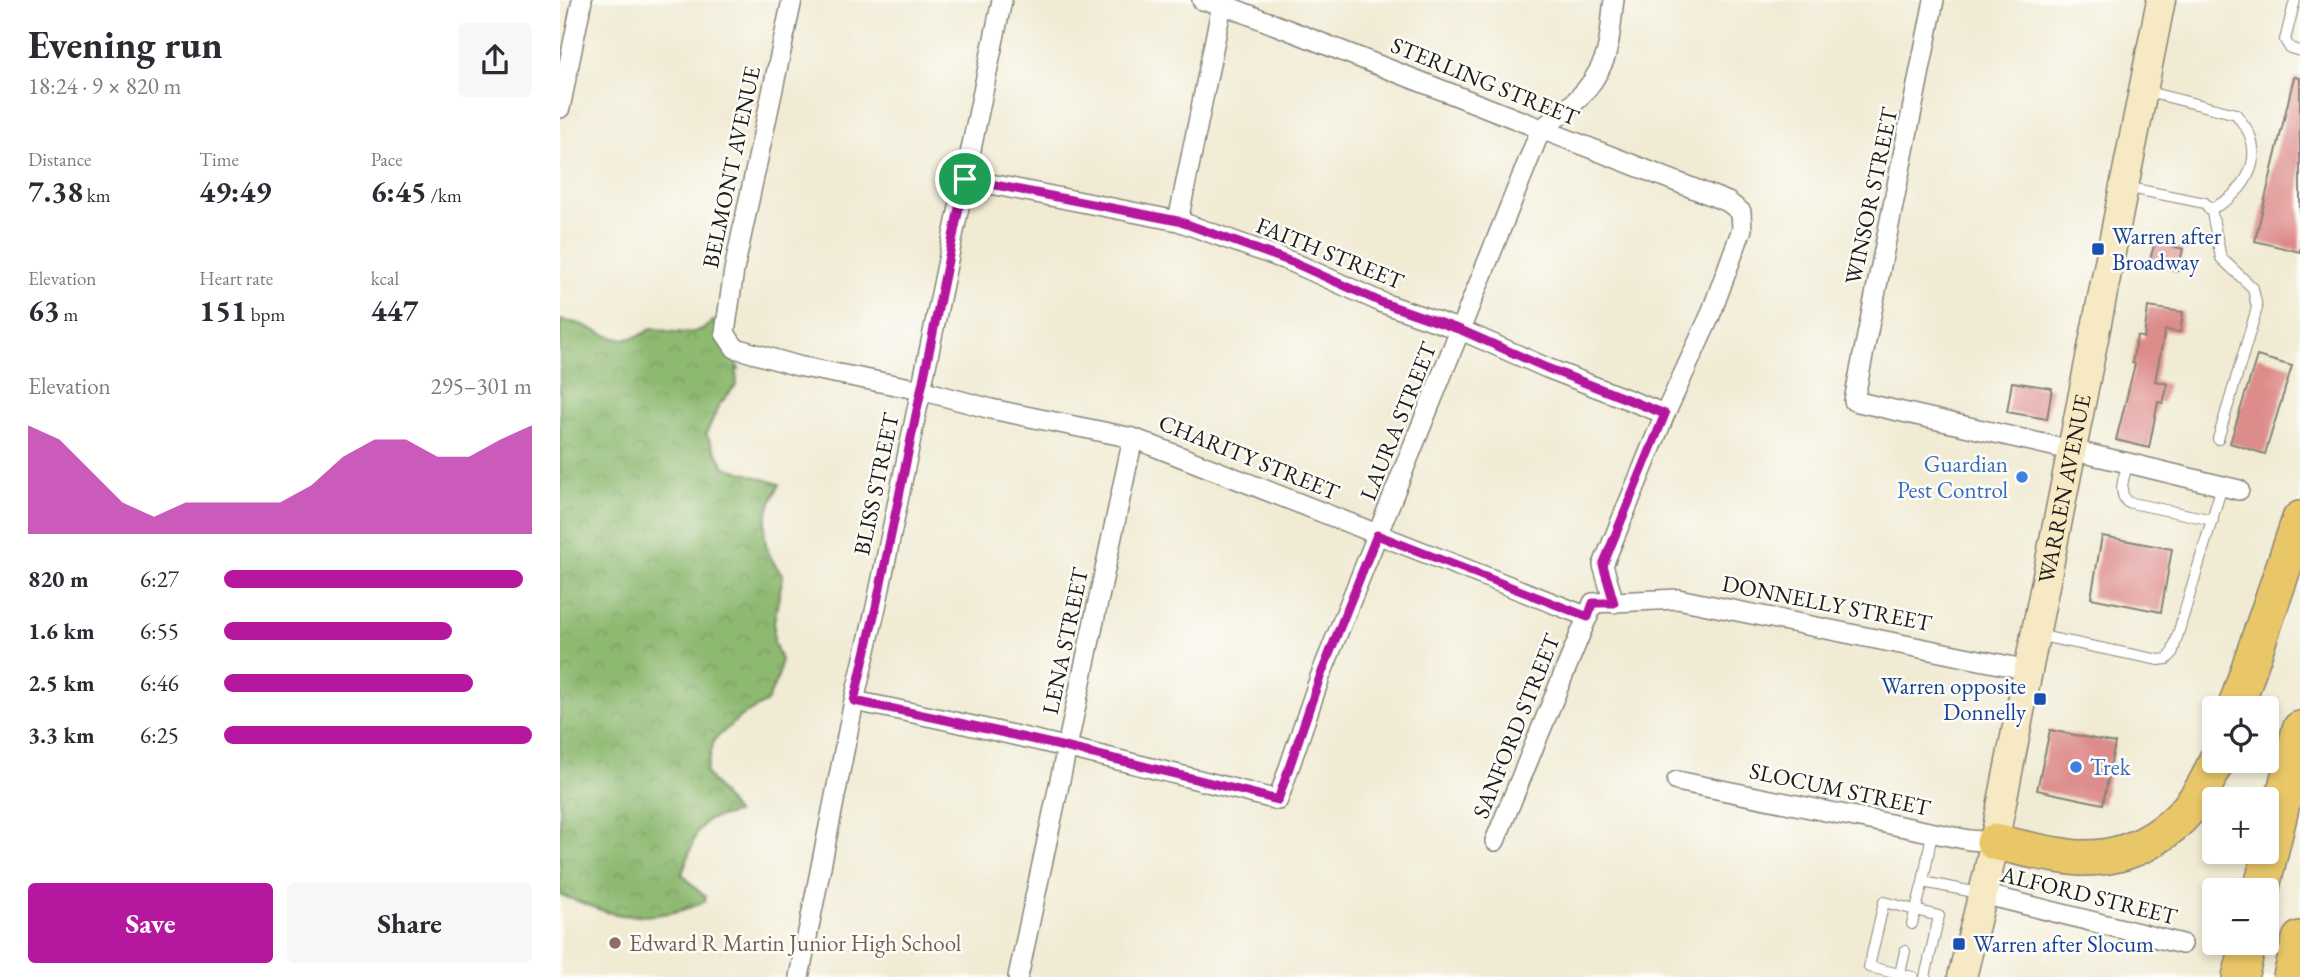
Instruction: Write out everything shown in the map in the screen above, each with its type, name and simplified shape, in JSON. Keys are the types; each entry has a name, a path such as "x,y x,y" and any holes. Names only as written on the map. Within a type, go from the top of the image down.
{"highway":[{"path":"2239,696 2300,519"},
{"path":"2264,878 2300,729"},
{"path":"1994,842 2078,858 2126,852 2158,838 2184,816 2206,786 2211,773"},
{"path":"2291,977 2300,939"},
{"path":"2240,977 2246,955"}],"main road":[{"name":"WARREN AVENUE","path":"1962,977 1994,842 2161,0"}],"street":[{"path":"560,108 582,0"},
{"name":"BELMONT AVENUE","path":"733,342 725,333 734,270 792,0"},
{"name":"BLISS STREET","path":"799,977 854,701 1002,0"},
{"name":"STERLING STREET","path":"1202,0 1223,2 1728,202 1741,212 1742,229 1710,316 1665,414"},
{"name":"LAURA STREET","path":"1068,746 1278,800 1320,677 1541,129 1587,91 1604,58 1614,0"},
{"name":"WINSOR STREET","path":"1934,0 1854,401 2073,451"},
{"path":"1178,221 1223,2"},
{"name":"FAITH STREET","path":"965,179 1178,221 1292,262 1383,303 1461,330 1547,368 1665,414"},
{"name":"CHARITY STREET","path":"733,342 735,348 798,366 921,390 991,409 1133,438 1588,617"},
{"path":"1614,603 1603,565 1665,414"},
{"name":"LENA STREET","path":"1018,977 1133,438"},
{"path":"2073,451 2231,488"},
{"name":"DONNELLY STREET","path":"1614,603 1678,598 2029,670"},
{"name":"SANFORD STREET","path":"1495,841 1593,603 1614,603"},
{"path":"854,701 1068,746"},
{"name":"SLOCUM STREET","path":"1677,781 1932,833 1994,842"},
{"name":"ALFORD STREET","path":"1983,894 2182,944"}],"lane":[{"path":"2295,0 2286,46 2300,51"},
{"path":"2143,91 2236,114 2249,133 2252,150 2250,174 2238,190 2222,204 2210,209"},
{"path":"2125,187 2205,204 2212,213 2221,258 2253,288 2257,308 2218,439"},
{"path":"2128,463 2122,490 2127,502 2213,520"},
{"path":"2036,635 2159,660 2167,659 2172,654 2213,520 2231,488"},
{"path":"1912,924 1932,833"},
{"path":"1923,882 1983,894"},
{"path":"1913,977 1869,967 1884,902 1939,916 1925,977"},
{"path":"1900,974 1905,951"}],"green space":[{"path":"560,320 625,339 634,338 652,328 692,332 716,322 739,370 736,369 737,384 719,405 706,434 725,467 780,484 769,508 765,531 769,553 783,575 774,622 774,642 781,660 779,674 767,702 740,717 714,740 706,773 736,813 707,820 696,834 682,874 705,896 705,901 670,913 631,916 601,910 560,895"}],"building":[{"path":"2294,77 2300,78 2300,252 2255,241"},
{"path":"2155,242 2183,249 2178,271 2149,263"},
{"path":"2148,307 2183,312 2180,332 2165,330 2155,381 2168,384 2163,403 2158,402 2149,448 2116,440 2135,364 2132,363 2137,336 2144,338"},
{"path":"2257,356 2292,366 2265,454 2230,443"},
{"path":"2012,382 2052,388 2047,419 2007,412"},
{"path":"2102,536 2172,549 2161,612 2091,598"},
{"name":"Trek","path":"2050,730 2115,743 2103,804 2037,790"}],"place":[{"name":"Warren after Broadway","path":"2098,249"},
{"name":"Guardian Pest Control","path":"2022,477"},
{"name":"Warren opposite Donnelly","path":"2040,699"},
{"name":"Trek","path":"2076,767"},
{"name":"Edward R Martin Junior High School","path":"615,943"},
{"name":"Warren after Slocum","path":"1959,944"}],"route":[{"path":"965,179 1178,221 1292,262 1383,303 1461,330 1547,368 1665,414 1603,565 1614,603 1593,603 1588,617 1377,535 1320,677 1278,800 1068,746 854,701 965,179"}]}
